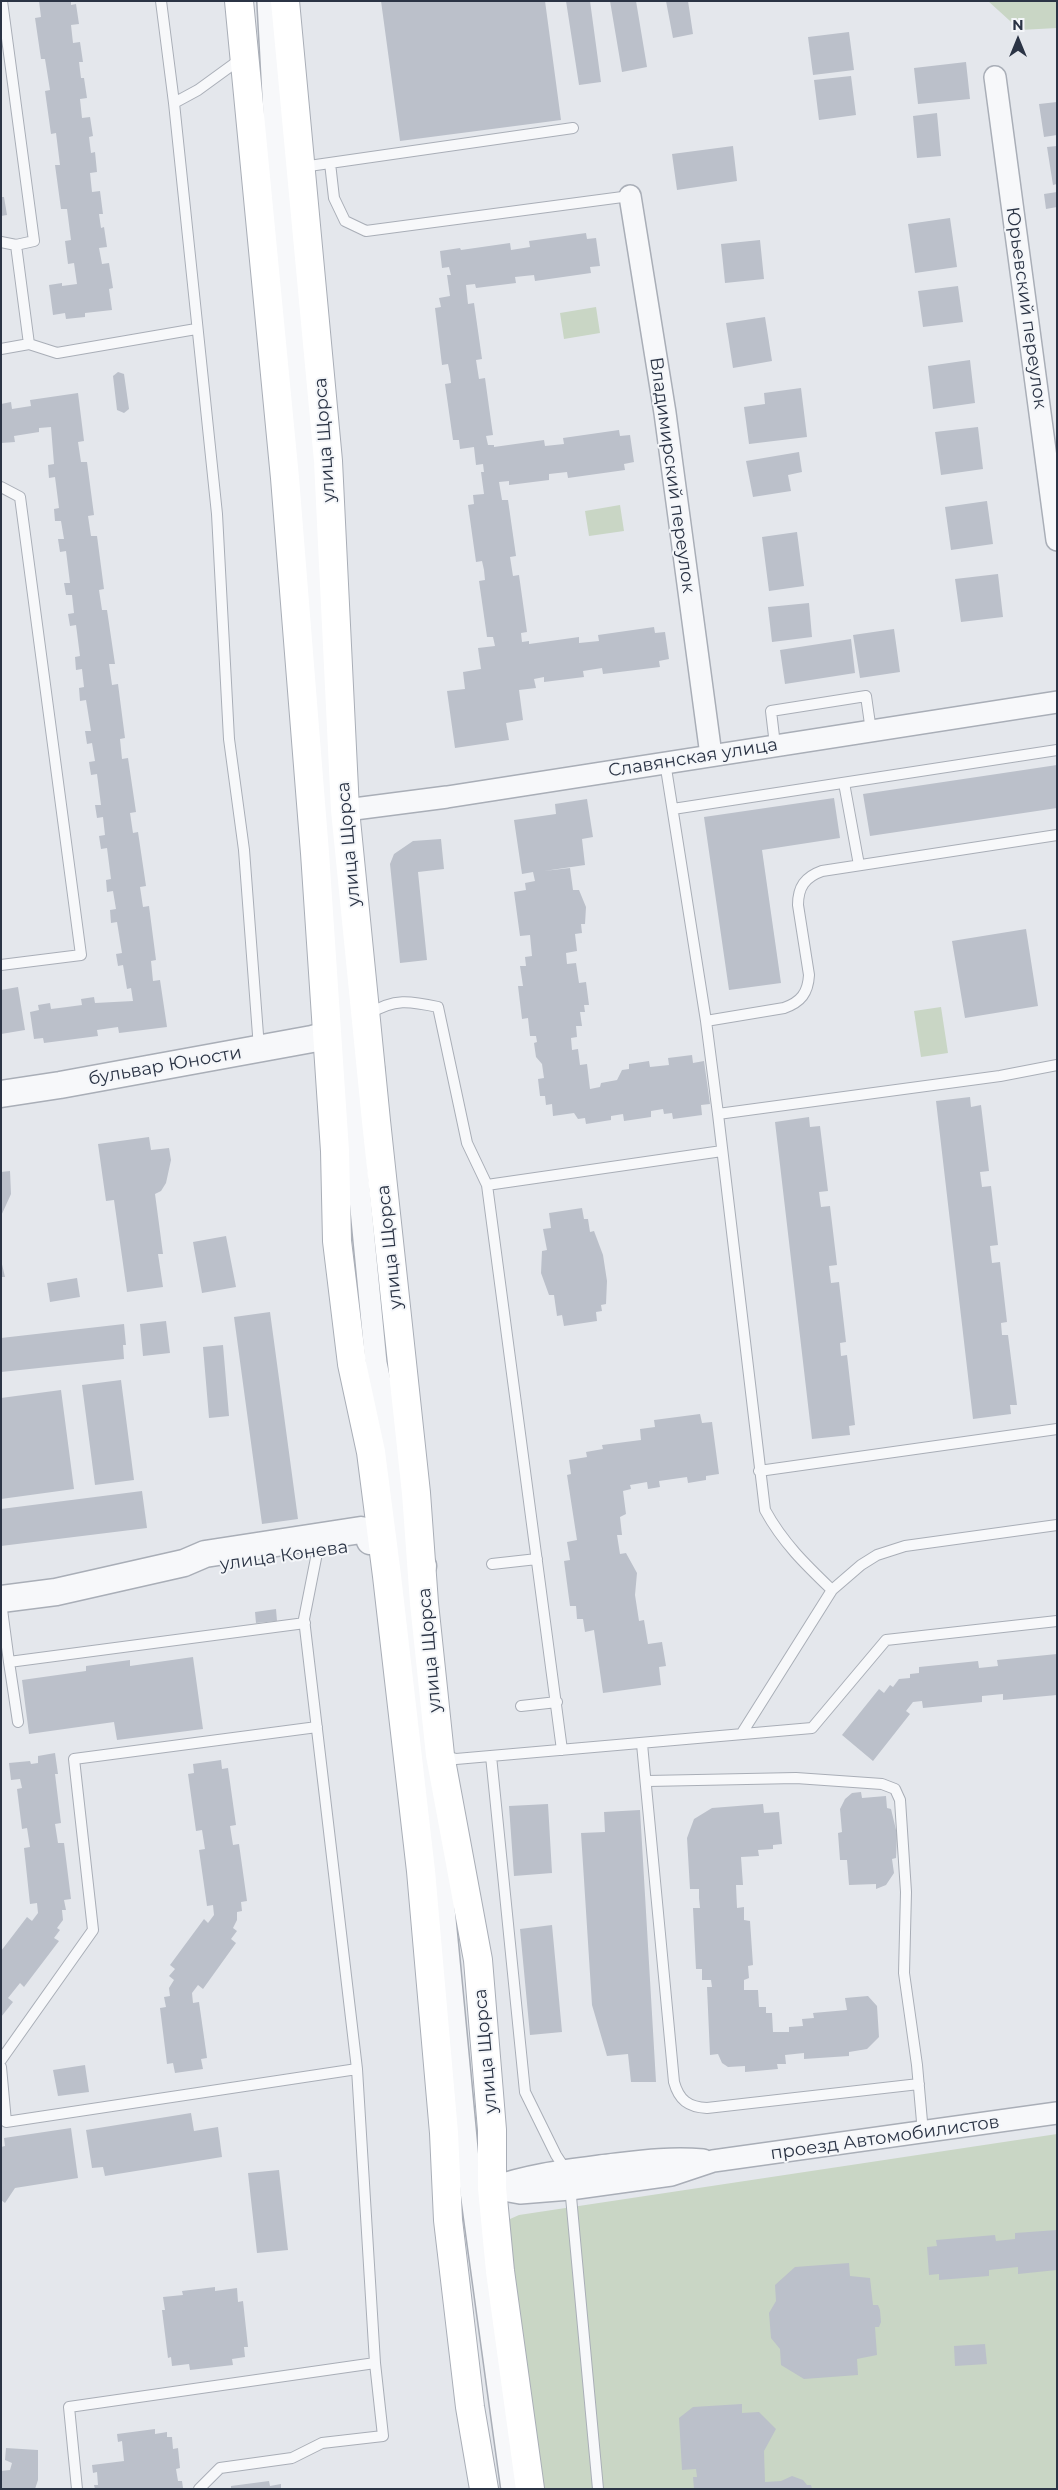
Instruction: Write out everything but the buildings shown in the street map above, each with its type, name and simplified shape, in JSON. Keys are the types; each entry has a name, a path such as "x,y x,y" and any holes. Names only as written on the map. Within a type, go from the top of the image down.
{"main road":[{"name":"улица Щорса","path":"239,1 285,478 315,853 346,1031 371,1069 416,1493 440,1755 478,1960 492,2130 481,2189 500,2271 530,2489"},
{"name":"улица Щорса","path":"285,1 288,168 328,461 337,811 346,1031 335,1152 337,1241 352,1364 371,1452 378,1503 378,1535 388,1576 421,1872 448,2220 470,2407 484,2489"}],"street":[{"path":"253,1 288,168"},
{"path":"268,1 288,168"},
{"name":"Юрьевский переулок","path":"995,77 1057,540"},
{"name":"Владимирский переулок","path":"630,196 665,413 711,755"},
{"name":"Славянская улица","path":"337,811 1057,702"},
{"path":"310,788 337,811 315,853"},
{"name":"бульвар Юности","path":"1,1094 259,1049 346,1031"},
{"name":"улица Щорса","path":"346,1031 376,1363 394,1448 378,1535 408,1603 420,1744 440,1867 481,2189 512,2489"},
{"path":"416,1493 378,1535 423,1566"},
{"name":"улица Конева","path":"184,1563 212,1567 317,1553 378,1535"},
{"name":"улица Конева","path":"1,1601 56,1592 184,1563 205,1554 378,1535"},
{"name":"проезд Автомобилистов","path":"446,2176 481,2189 520,2193 569,2180 671,2175 713,2161 1057,2113"},
{"path":"448,2220 481,2189"}],"lane":[{"path":"1,242 16,245 34,241 2,1"},
{"path":"161,1 174,103 196,329 217,514 229,739 244,850 259,1049"},
{"path":"174,103 198,90 245,56"},
{"path":"288,168 330,164 573,128"},
{"path":"330,164 334,198 345,221 366,230 630,196"},
{"path":"16,245 29,344"},
{"path":"1,349 29,344 57,353 196,329"},
{"path":"1,487 20,498 81,954 1,965"},
{"path":"775,746 771,711 866,696 871,731"},
{"path":"672,809 1057,750"},
{"path":"665,762 706,1021 759,1471 766,1510 778,1533 793,1553 832,1590"},
{"path":"844,783 859,865"},
{"path":"706,1021 784,1008 795,1004 804,996 808,986 809,975 798,905 798,893 803,883 811,875 859,865 1057,835"},
{"path":"346,1031 382,1005 409,1000 438,1007 467,1143 487,1185 562,1750"},
{"path":"718,1114 1000,1076 1057,1065"},
{"path":"487,1185 722,1151"},
{"path":"759,1471 1057,1429"},
{"path":"742,1733 832,1590 861,1565 877,1556 906,1546 1057,1525"},
{"path":"199,2489 220,2468 292,2458 322,2443 383,2436 375,2364 357,2069 305,1623 317,1553"},
{"path":"492,1564 537,1559"},
{"path":"1,1601 18,1722"},
{"path":"440,1755 456,1759 812,1728 886,1640 1057,1621"},
{"path":"10,1662 305,1623"},
{"path":"521,1706 557,1702"},
{"path":"1,2060 93,1930 74,1759 317,1727"},
{"path":"642,1744 648,1781 674,2082 677,2093 685,2102 695,2107 707,2108 919,2084"},
{"path":"491,1756 524,2092 569,2180 598,2489"},
{"path":"648,1781 796,1778 882,1784 895,1789 900,1800 906,1892 904,1973 919,2084 923,2133"},
{"path":"1,2067 6,2122 357,2069"},
{"path":"76,2489 69,2407 375,2364"}],"green space":[{"path":"988,1 1057,1 1057,28 1020,30"},
{"path":"596,307 600,333 564,339 560,313"},
{"path":"620,505 624,531 589,536 585,511"},
{"path":"941,1007 948,1053 921,1057 914,1011"},
{"path":"1057,2134 1057,2489 538,2489 504,2230 510,2219 519,2215"}]}
